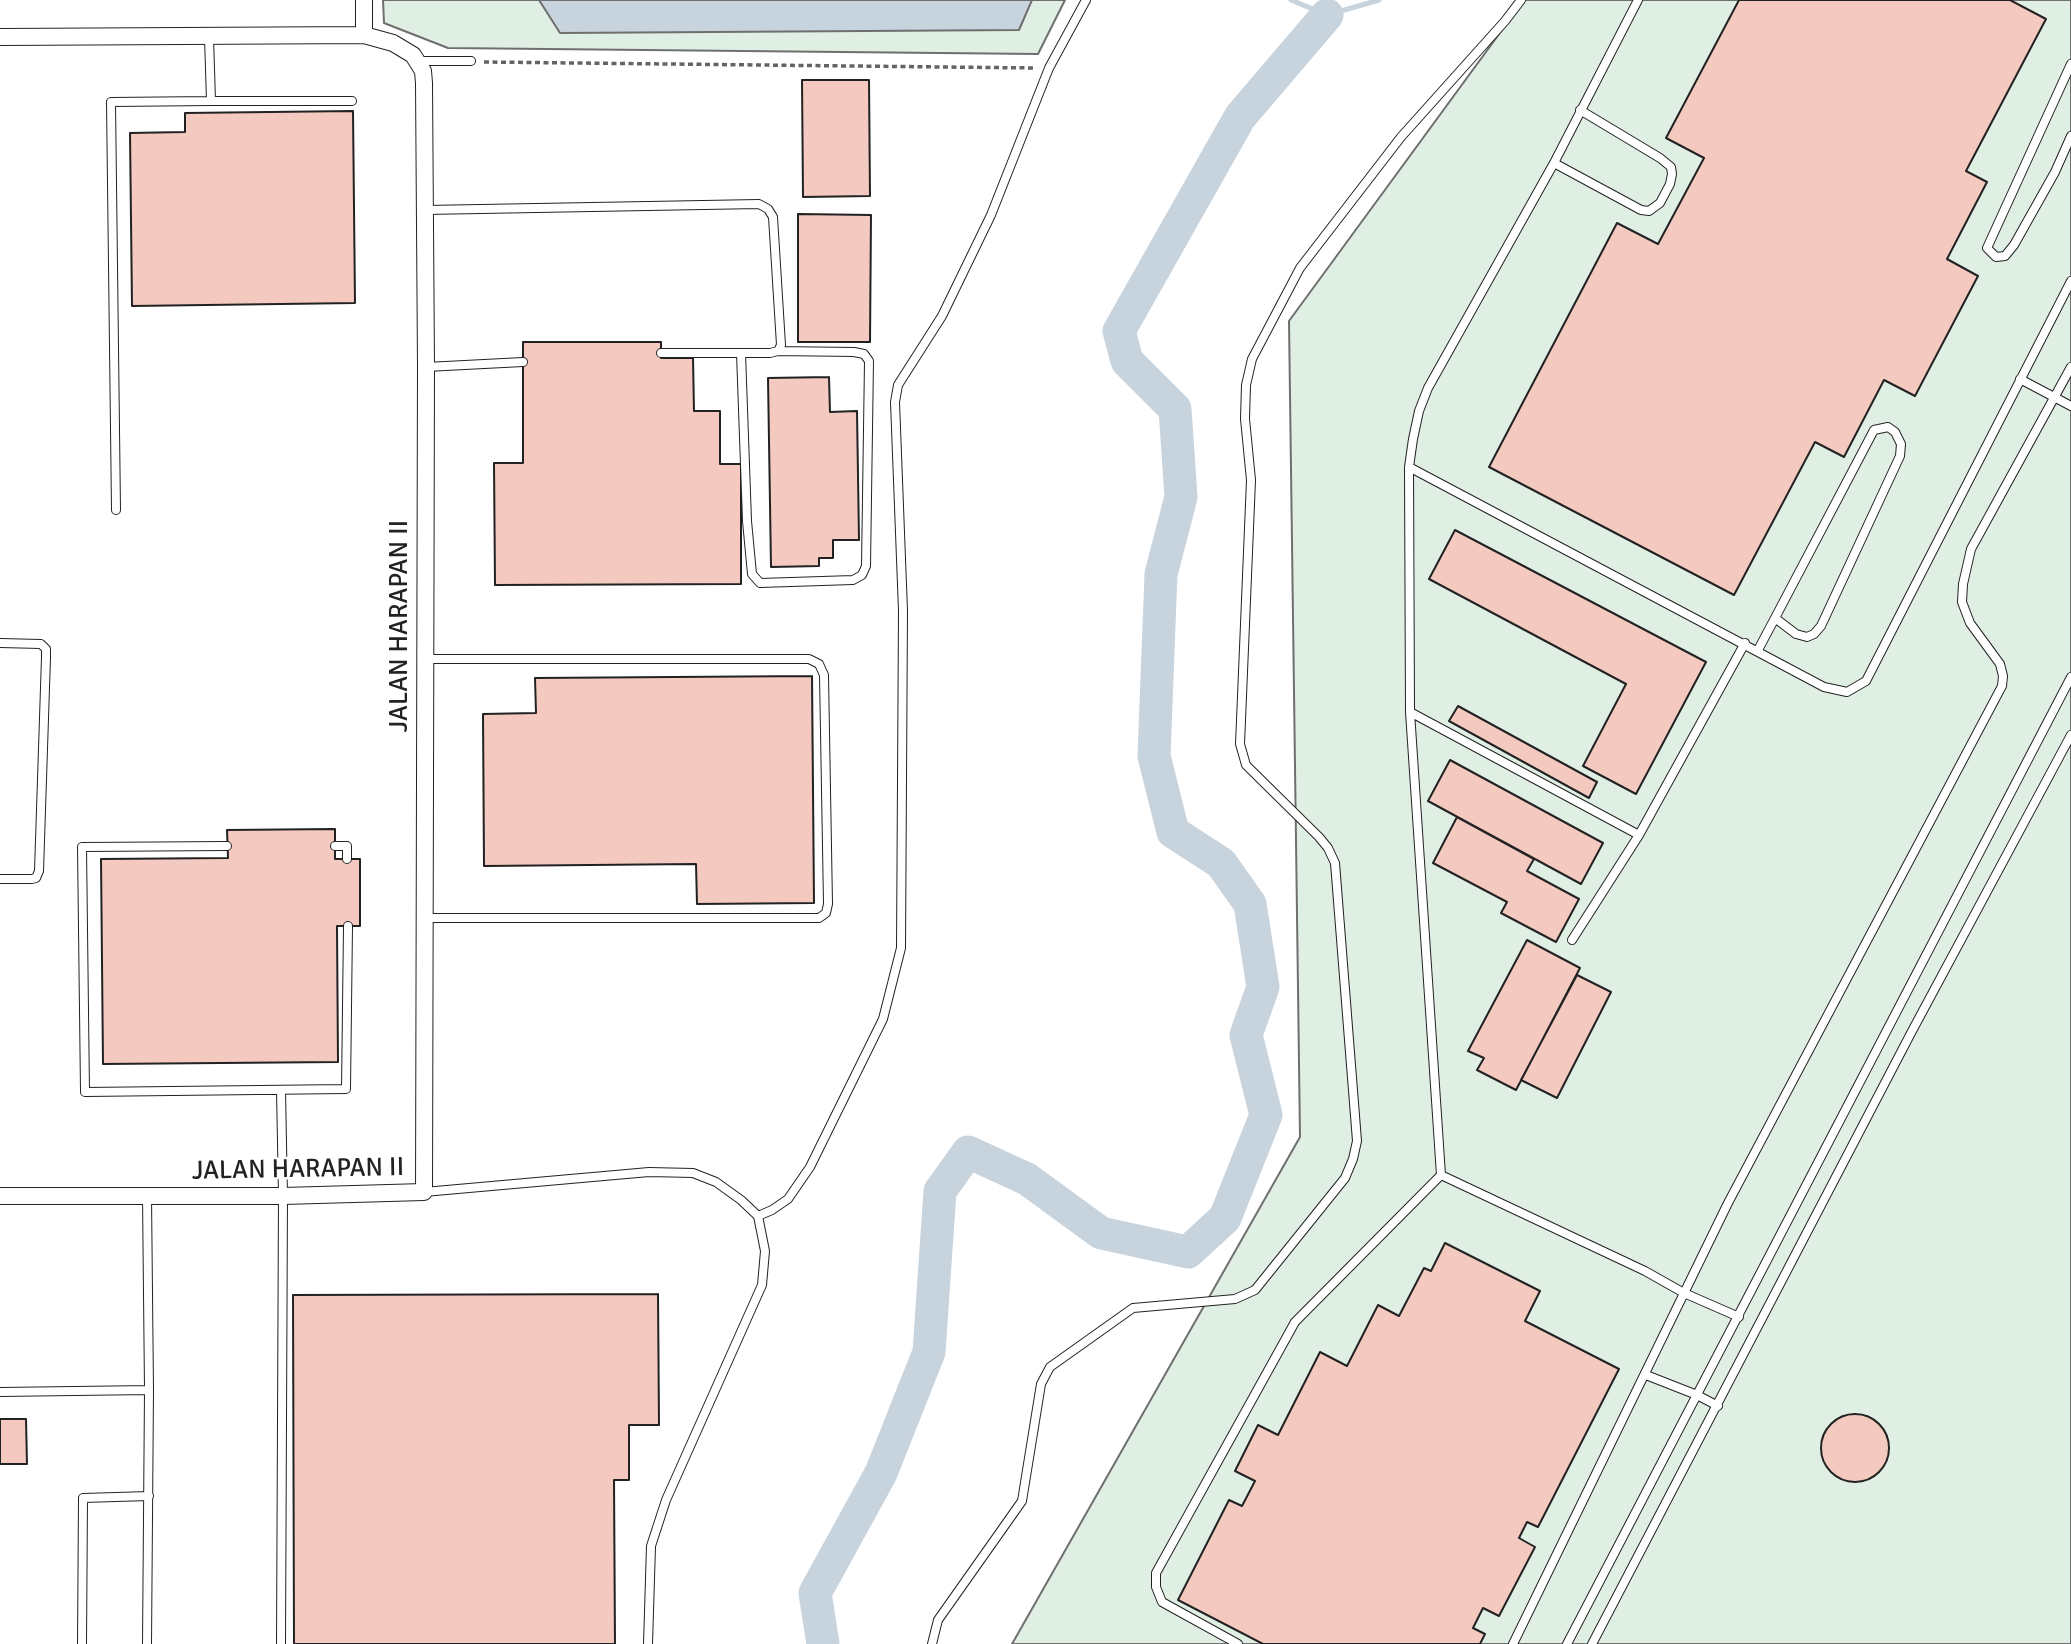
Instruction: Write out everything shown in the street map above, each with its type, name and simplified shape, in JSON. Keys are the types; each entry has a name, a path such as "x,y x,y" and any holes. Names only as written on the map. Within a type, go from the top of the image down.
{"street":[{"path":"364,0 364,36"},
{"path":"0,37 364,36 393,43 419,61"},
{"name":"JALAN HARAPAN II","path":"0,1196 283,1196 424,1192 426,367 424,83 419,61"}],"lane":[{"path":"758,1216 788,1199 810,1167 883,1019 898,966 901,948 903,611 895,402 898,385 942,316 991,215 1049,68 1086,0"},
{"path":"932,1644 938,1620 1022,1501 1041,1384 1050,1367 1133,1308 1235,1298 1255,1290 1345,1178 1353,1159 1357,1140 1335,863 1319,837 1246,765 1240,744 1251,480 1245,419 1246,385 1251,359 1300,268 1401,136 1506,21 1521,0"},
{"path":"1238,1644 1162,1602 1156,1587 1156,1573 1295,1322 1441,1175 1410,712 1409,467 1419,411 1428,388 1555,163 1638,0"},
{"path":"209,37 211,101"},
{"path":"419,61 471,61"},
{"path":"2071,64 1987,248 1996,257 2005,256 2014,245 2055,172 2071,136"},
{"path":"116,510 111,102 352,101"},
{"path":"1555,163 1641,210 1649,211 1660,203 1670,184 1671,167 1580,110"},
{"path":"425,210 759,204 768,209 773,217 781,345 778,351"},
{"path":"1409,467 1759,650 1824,687 1847,692 1866,681 2071,281"},
{"path":"661,353 778,351 864,354 869,361 866,566 862,575 853,580 807,584 760,583 752,574 747,521 741,353"},
{"path":"426,367 523,362"},
{"path":"1513,1644 1728,1203 2002,686 2000,664 1970,623 1962,602 1971,549 2071,367"},
{"path":"2020,379 2071,406"},
{"path":"1759,650 1775,618 1874,430 1888,427 1895,432 1901,444 1900,456 1821,625 1814,634 1807,636 1796,634 1775,618"},
{"path":"0,643 41,644 46,649 39,871 36,878 32,879 0,879"},
{"path":"1572,940 1639,835 1745,643"},
{"path":"424,660 809,660 819,664 824,676 828,904 826,913 819,918 424,918"},
{"path":"1567,1644 2071,677"},
{"path":"1410,712 1639,835"},
{"path":"1592,1644 1911,1033 2071,735"},
{"path":"228,846 82,847 85,1092 346,1089 348,926"},
{"path":"335,846 346,846 346,859"},
{"path":"281,1090 281,1644"},
{"path":"424,1192 649,1172 693,1173 716,1182 758,1216 765,1251 762,1285 666,1500 651,1546 648,1644"},
{"path":"1441,1175 1739,1317"},
{"path":"147,1196 147,1644"},
{"path":"1646,1375 1718,1406"},
{"path":"0,1392 149,1390"},
{"path":"82,1644 83,1498 149,1496"}],"path":[{"path":"471,61 1049,68"}],"green space":[{"path":"383,0 1065,0 1038,54 448,48 384,23"},
{"path":"1524,0 2071,0 2071,1644 1012,1644 1300,1137 1289,321"}],"shaded area":[{"path":"539,0 1032,0 1019,30 560,33"}],"building":[{"path":"1739,0 2010,0 2046,19 1966,171 1987,182 1947,259 1978,276 1915,396 1884,380 1844,457 1815,442 1734,595 1489,467 1617,223 1658,244 1704,158 1666,138"},
{"path":"802,80 869,80 870,196 803,197"},
{"path":"353,111 355,303 132,306 130,133 185,132 185,113"},
{"path":"798,214 871,215 870,342 798,342"},
{"path":"523,342 661,342 661,358 693,358 694,411 720,411 720,464 741,464 741,584 495,585 494,463 523,463"},
{"path":"829,377 830,412 857,411 859,540 833,540 833,558 819,558 819,566 771,567 768,378"},
{"path":"1455,530 1706,662 1636,794 1583,766 1626,684 1429,579"},
{"path":"812,676 814,903 697,904 696,864 484,866 483,714 536,713 535,678"},
{"path":"1458,706 1597,782 1589,798 1449,721"},
{"path":"1450,760 1603,843 1581,884 1428,801"},
{"path":"1457,817 1534,859 1527,871 1579,899 1556,942 1501,913 1507,902 1433,863"},
{"path":"335,829 335,859 360,859 360,926 337,926 338,1062 103,1064 101,859 228,858 227,830"},
{"path":"1527,940 1580,968 1516,1090 1477,1070 1484,1058 1468,1051"},
{"path":"1577,975 1611,992 1557,1098 1521,1080"},
{"path":"1445,1243 1540,1291 1525,1321 1619,1369 1538,1527 1527,1522 1519,1538 1535,1547 1499,1616 1483,1608 1473,1628 1485,1634 1480,1644 1263,1644 1178,1600 1229,1500 1242,1506 1255,1481 1235,1471 1258,1425 1278,1435 1320,1352 1347,1366 1378,1305 1399,1316 1424,1268 1431,1271"},
{"path":"658,1294 659,1425 629,1425 629,1480 614,1480 615,1644 294,1644 293,1295"},
{"path":"1848,1414 1862,1414 1874,1419 1884,1429 1889,1448 1884,1467 1874,1477 1862,1482 1848,1482 1836,1477 1826,1467 1821,1455 1821,1441 1826,1429 1836,1419"},
{"path":"0,1419 26,1419 27,1464 0,1464"}],"waterway":[{"path":"1291,0 1327,15 1379,0"},
{"path":"823,1644 815,1593 881,1473 929,1352 940,1191 968,1152 1027,1179 1101,1233 1188,1252 1225,1218 1266,1115 1246,1035 1263,987 1250,904 1221,863 1173,832 1154,756 1161,574 1181,497 1175,409 1127,361 1119,331 1240,117 1327,15"}]}
